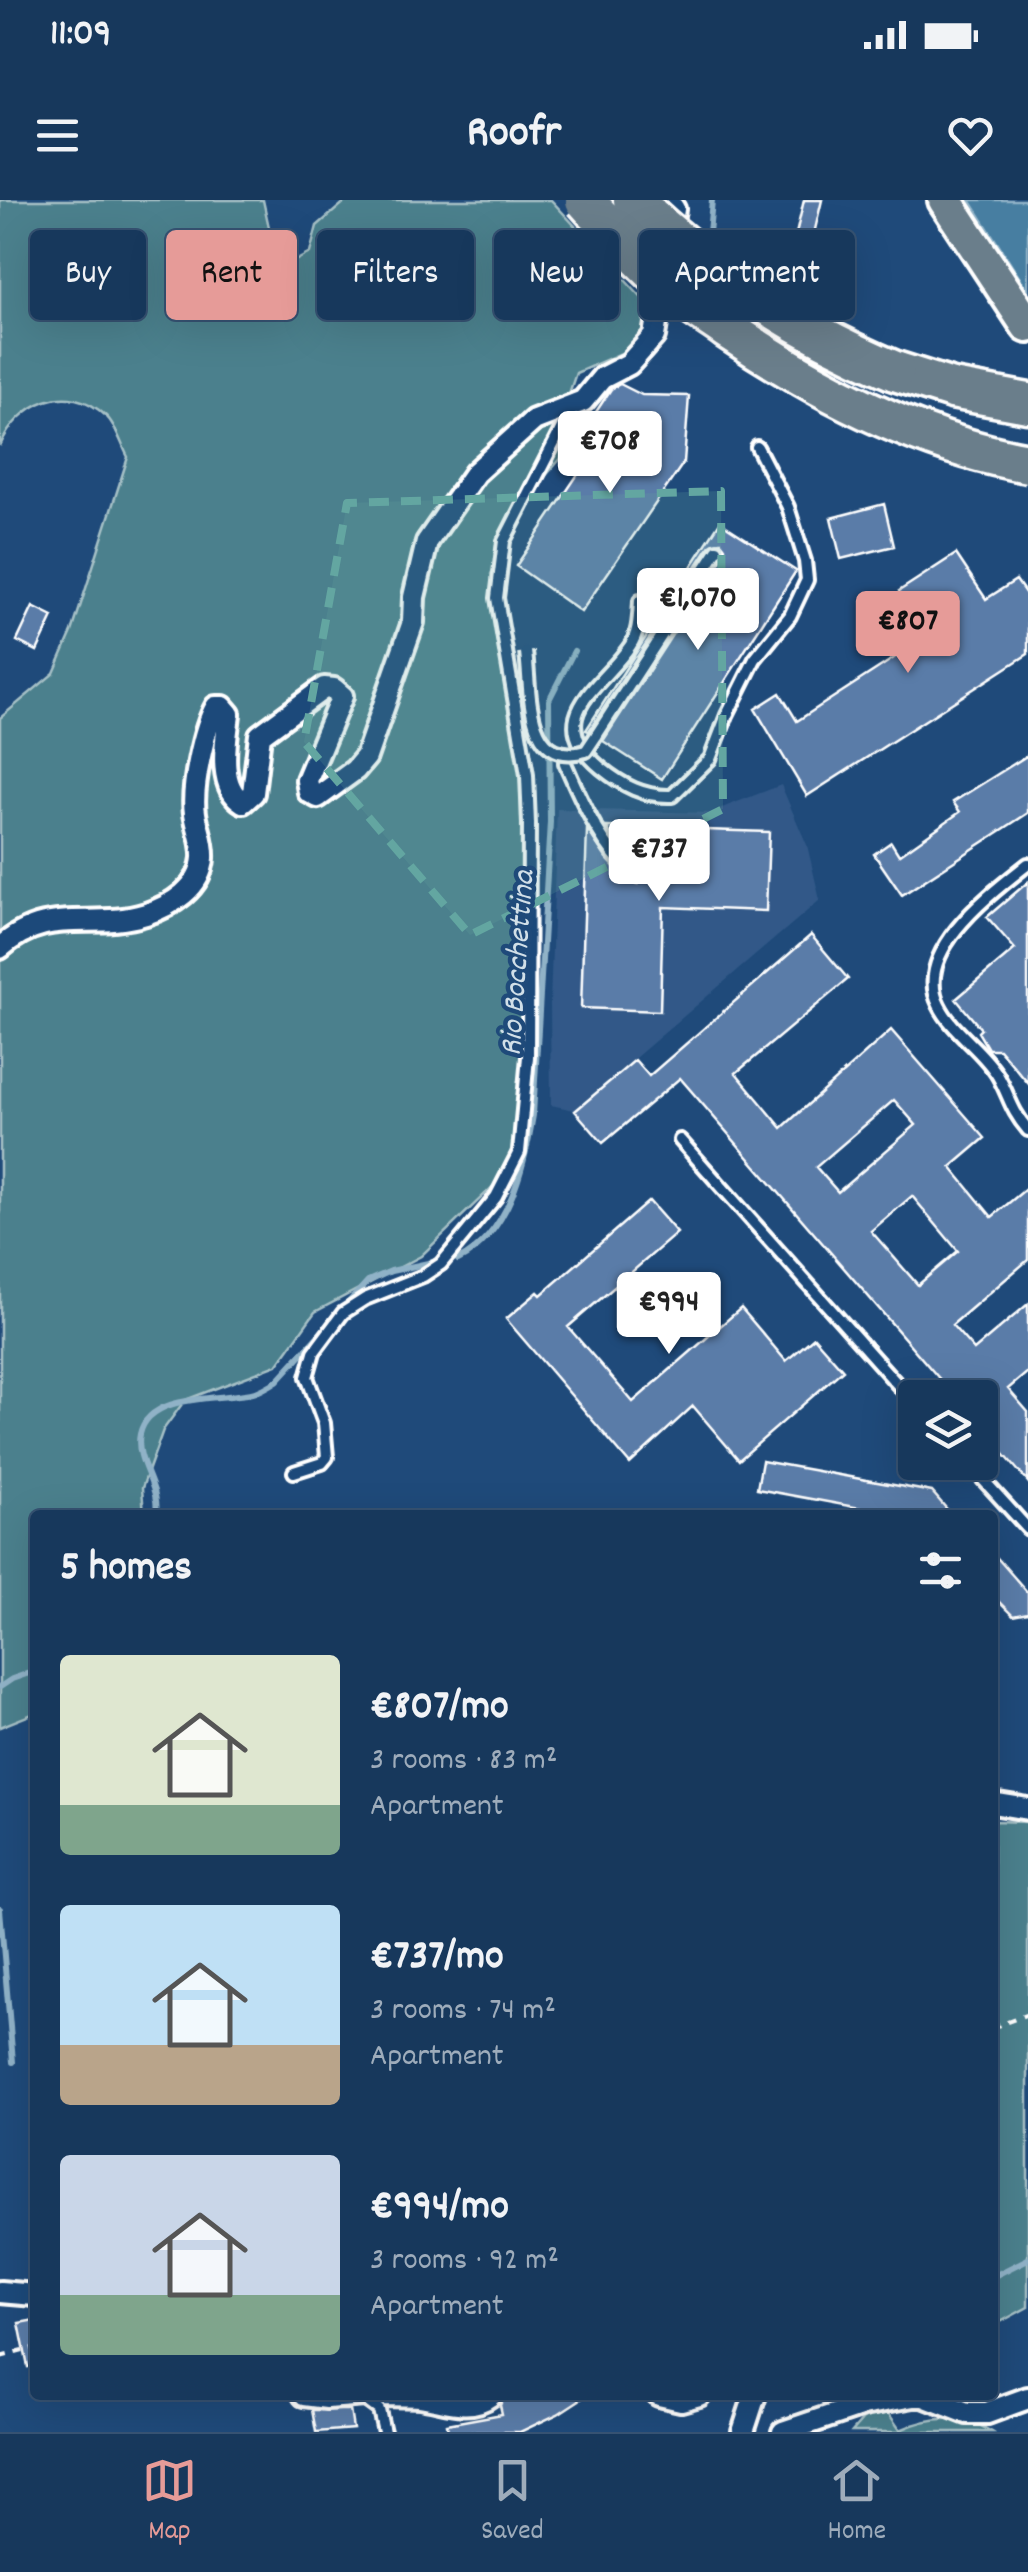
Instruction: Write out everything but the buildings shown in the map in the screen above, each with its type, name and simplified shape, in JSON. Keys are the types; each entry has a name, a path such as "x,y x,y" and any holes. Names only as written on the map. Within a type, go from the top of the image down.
{"highway":[{"path":"585,200 679,296 788,370 868,410 949,443 1028,463"},
{"path":"633,200 716,272 825,339 894,371 952,390 1028,403"}],"main road":[{"path":"945,200 1028,326"}],"street":[{"path":"0,948 25,928 50,920 136,917 167,908 184,894 196,880 203,860 194,810 198,770 216,708 223,707 229,714 227,784 232,796 243,802 253,793 260,735 324,688 334,689 342,696 307,780 309,792 318,798 366,758 413,622 414,597 427,542 475,473 534,420 583,401 602,378 629,364 654,336 674,208 668,200"},
{"path":"998,1804 1028,1809"},
{"path":"0,2292 30,2295"},
{"path":"933,2400 967,2413 988,2413 1028,2398"},
{"path":"437,2400 456,2405 486,2400"},
{"path":"742,2432 753,2400"},
{"path":"783,2432 863,2404 888,2400"}],"lane":[{"path":"294,1472 322,1464 328,1457 324,1423 307,1377 314,1352 329,1329 365,1299 424,1276 440,1264 496,1197 519,1152 530,1003 528,791 497,598 504,541 574,404"},
{"path":"640,601 639,624 631,645 583,696 575,722 579,740 595,763 614,778 655,797 672,796 710,759 755,659 790,616 807,580 788,507 757,446"},
{"path":"526,652 535,728 540,738 565,754 586,751 716,550"},
{"path":"565,754 564,764 596,827 611,852 635,876"},
{"path":"1028,864 978,905 952,935 942,952 934,982 939,1007 998,1076 1011,1110 1028,1130"},
{"path":"680,1140 898,1385"},
{"path":"984,1480 1028,1529"},
{"path":"368,2400 379,2410 384,2432"}],"path":[{"path":"998,2026 1028,2014"},
{"path":"0,2357 30,2349"}],"highlighted area":[{"path":"721,491 723,809 470,935 304,742 347,503"}],"shaded area":[{"path":"970,200 1028,200 1028,291"},
{"path":"781,785 807,845 820,900 574,1110 551,1105 550,1004 557,809 709,813"}],"green space":[{"path":"0,200 263,200 270,230 166,230 166,320 297,320 297,260 310,253 317,226 347,200 551,200 579,230 494,230 494,320 619,320 619,274 639,295 639,320 662,320 642,344 576,373 561,417 564,455 535,488 491,574 521,783 522,1073 508,1172 421,1256 315,1312 277,1365 185,1400 163,1430 142,1488 144,1510 30,1510 30,1715 0,1727 0,718 54,673 72,632 128,457 110,420 76,399 46,401 19,418 0,446"},
{"path":"998,1821 1028,1822 1028,2307 998,2323"},
{"path":"880,2411 889,2414 900,2430 923,2422 958,2419 992,2432 852,2432 863,2419"}],"waterway":[{"name":"Rio Bocchettina","path":"709,230 712,200"},
{"name":"Rio Bocchettina","path":"458,1260 476,1249 502,1216 512,1197 530,1135 550,822 549,700 574,651"},
{"name":"Rio Bocchettina","path":"156,1510 139,1444 146,1420 172,1404 242,1395 267,1387 277,1381 368,1281 391,1271 433,1262"},
{"name":"Rio Bocchettina","path":"0,1687 30,1673"},
{"path":"0,1909 13,2062"},
{"path":"998,2274 1028,2259"}]}
